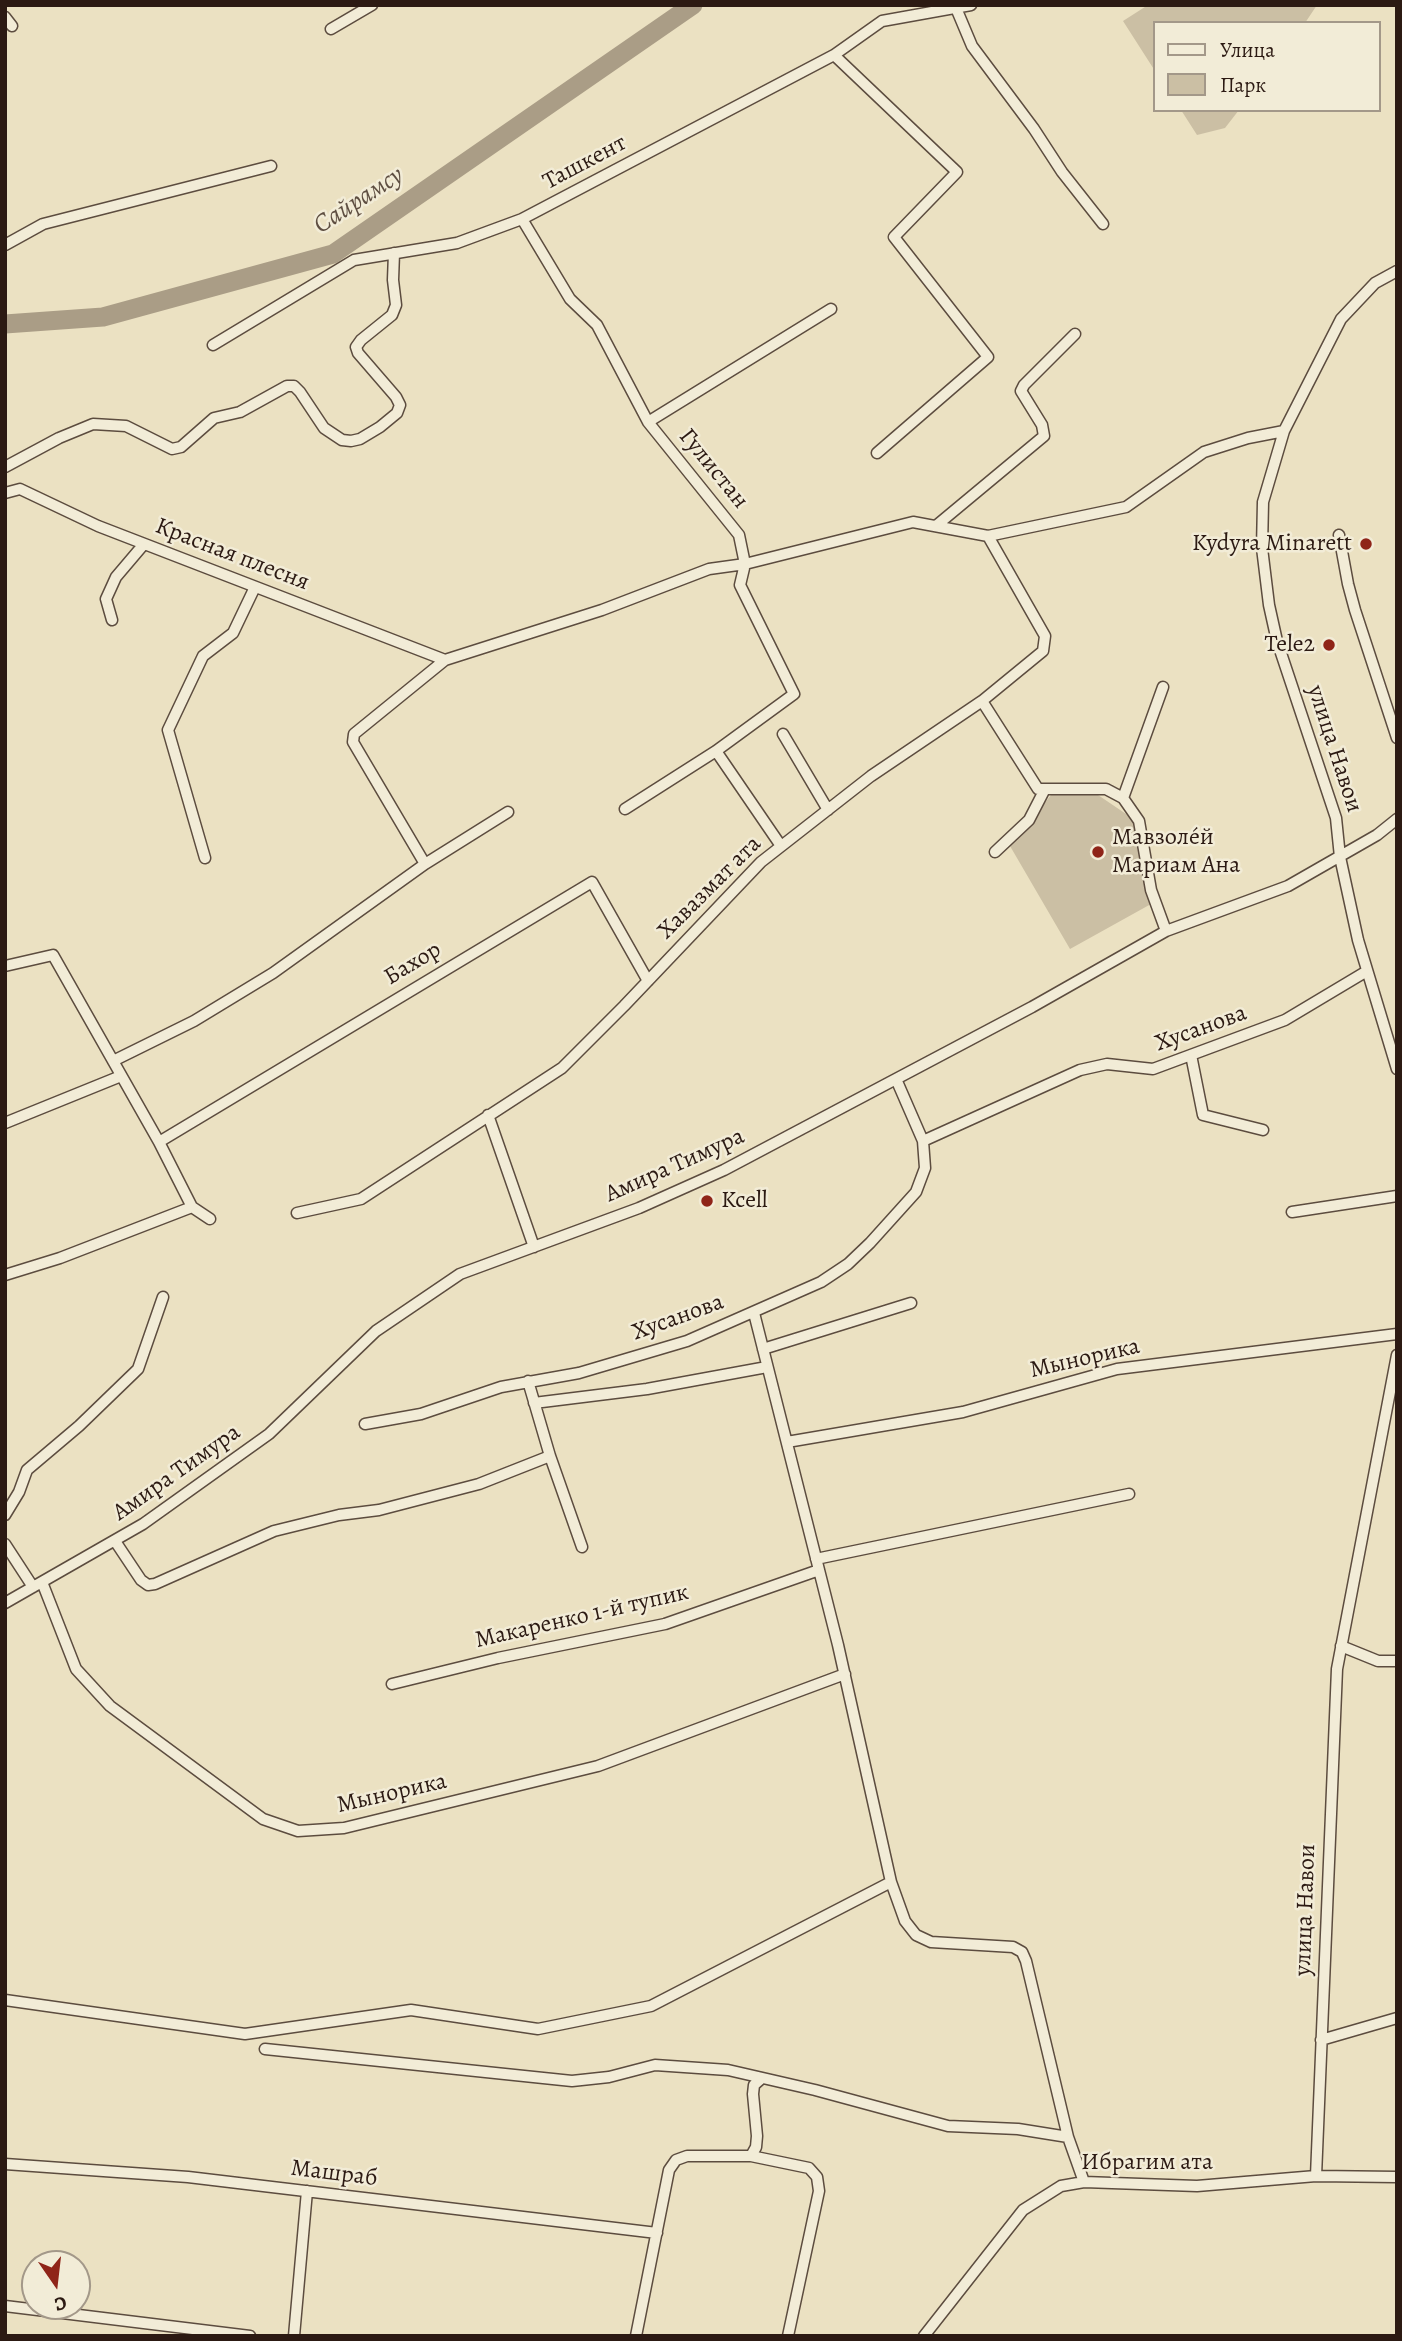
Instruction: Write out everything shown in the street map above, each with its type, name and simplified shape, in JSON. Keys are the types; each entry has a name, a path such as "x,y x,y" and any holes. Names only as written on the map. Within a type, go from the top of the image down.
{"street":[{"path":"331,29 372,5"},
{"name":"Ташкент","path":"213,345 354,260 457,243 522,219 834,55 882,21 971,5"},
{"path":"956,8 972,46 1034,129 1062,172 1103,224"},
{"path":"834,55 957,172 894,237 988,357 877,453"},
{"path":"5,246 43,224 271,166"},
{"name":"Гулистан","path":"522,219 570,299 597,325 648,422 739,535 745,564 740,585 794,694 716,751 625,809"},
{"path":"5,467 59,438 93,424 126,426 172,449 181,447 214,418 240,412 287,386 294,386 324,428 342,440 351,442 360,439 397,413 400,405 356,347 392,315 396,305 394,253"},
{"name":"улица Навои","path":"1397,271 1375,283 1341,319 1284,431 1263,502 1262,548 1269,606 1277,641 1336,818 1340,857 1358,940 1397,1069"},
{"path":"648,422 831,309"},
{"path":"937,525 1044,436 1042,425 1021,391 1075,334"},
{"path":"425,864 353,742 354,734 445,660 602,610 709,569 745,564 913,522 988,536 1126,507 1204,452 1248,438 1284,431"},
{"name":"Красная плесня","path":"5,493 20,489 98,526 445,660"},
{"path":"1339,535 1355,610 1397,738"},
{"name":"Хавазмат ата","path":"297,1213 361,1199 562,1068 761,862 871,776 982,701 1043,651 1045,636 988,536"},
{"path":"112,620 106,598 116,577 144,544"},
{"path":"205,858 168,730 203,656 233,633 256,587"},
{"path":"1123,797 1163,687"},
{"path":"982,701 1038,789 1106,789 1123,797 1139,821 1151,890 1166,931"},
{"path":"783,734 828,810"},
{"path":"716,751 781,846"},
{"path":"995,852 1029,820 1045,789"},
{"path":"113,1061 194,1021 272,973 425,864 508,812"},
{"name":"Амира Тимура","path":"5,1603 143,1524 269,1434 376,1331 460,1274 639,1208 724,1170 1032,1007 1166,931 1288,886 1377,835 1397,820"},
{"name":"Бахор","path":"159,1142 593,882 648,981"},
{"path":"5,966 52,955 159,1142 192,1207 210,1219"},
{"name":"Хусанова","path":"923,1141 1080,1070 1107,1064 1153,1069 1285,1020 1367,971"},
{"path":"1191,1055 1203,1115 1263,1130"},
{"path":"5,1123 121,1076"},
{"name":"Хусанова","path":"365,1424 421,1414 501,1387 579,1373 687,1341 821,1282 848,1264 870,1243 916,1192 925,1168 923,1141 896,1079"},
{"path":"488,1115 534,1247"},
{"path":"1292,1212 1397,1196"},
{"path":"5,1275 61,1258 192,1207"},
{"path":"5,1515 19,1492 27,1470 79,1426 138,1368 163,1297"},
{"path":"763,1349 911,1303"},
{"path":"754,1313 845,1674 891,1882 905,1921 916,1935 932,1942 1013,1947 1022,1952 1068,2137 1084,2182"},
{"name":"Мынорика","path":"787,1443 963,1412 1117,1369 1397,1334"},
{"name":"улица Навои","path":"1316,2176 1337,1669 1397,1355"},
{"path":"534,1403 647,1389 767,1367"},
{"path":"528,1381 550,1456 582,1547"},
{"path":"115,1541 141,1580 148,1585 155,1584 274,1531 339,1515 379,1510 479,1484 550,1456"},
{"name":"Макаренко 1-й тупик","path":"392,1684 498,1658 666,1624 818,1565 1129,1494"},
{"name":"Мынорика","path":"5,1544 37,1584 75,1669 110,1706 263,1819 299,1831 344,1828 598,1766 845,1674"},
{"path":"1341,1646 1378,1661 1397,1661"},
{"path":"5,2000 245,2034 411,2011 538,2029 651,2006 891,1882"},
{"path":"1321,2040 1397,2018"},
{"path":"265,2049 572,2081 609,2077 655,2065 728,2070 948,2126 1018,2129 1068,2137"},
{"path":"751,2156 756,2147 757,2136 754,2085 762,2078"},
{"path":"636,2336 669,2170 676,2160 687,2156 751,2156 809,2168 817,2177 819,2191 788,2336"},
{"name":"Машраб","path":"5,2164 188,2177 657,2233"},
{"name":"Ибрагим ата","path":"924,2336 1023,2210 1061,2186 1084,2182 1197,2186 1316,2176 1397,2177"},
{"path":"294,2336 307,2192"},
{"path":"5,2306 250,2336"}],"green space":[{"path":"1148,5 1317,5 1306,21 1154,21 1154,69 1123,21"},
{"path":"1182,112 1237,112 1225,128 1197,135"},
{"path":"1051,795 1098,795 1132,818 1151,904 1070,949 1010,846"}],"waterway":[{"name":"Сайрамсу","path":"5,324 103,317 333,254 693,5"}],"place":[{"name":"Kydyra Minarett","path":"1366,544"},
{"name":"Tele2","path":"1329,645"},
{"name":"Мавзоле́й Мариам Ана","path":"1098,852"},
{"name":"Kcell","path":"707,1201"}]}
